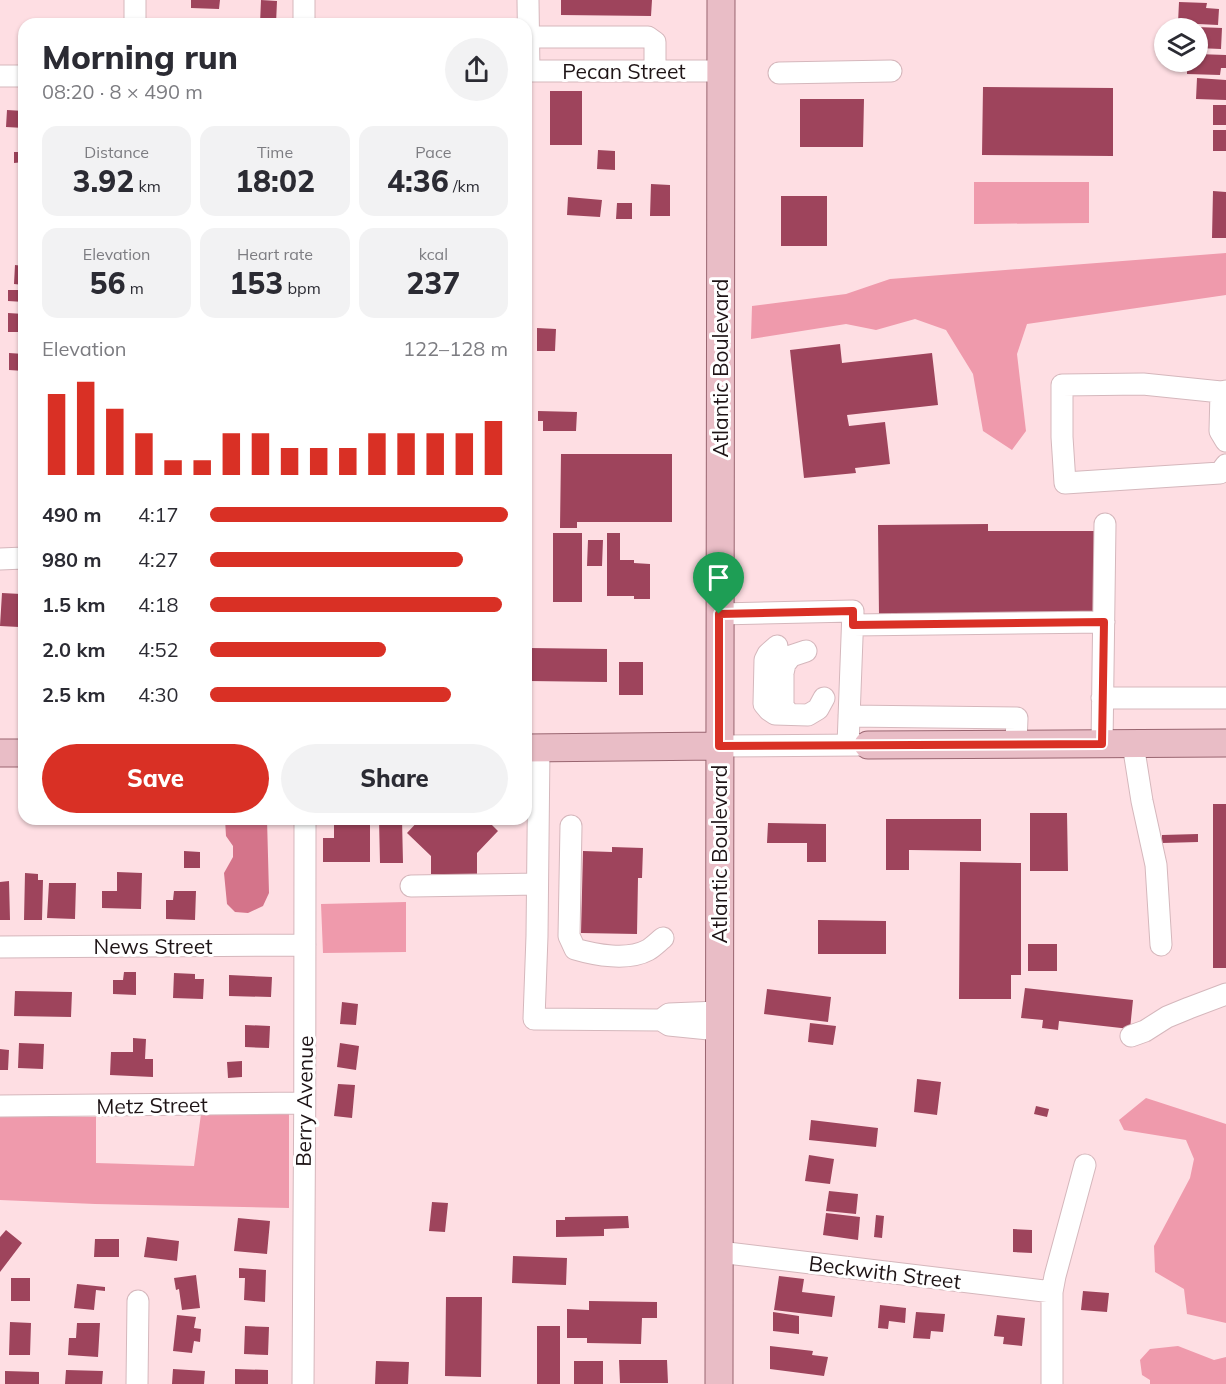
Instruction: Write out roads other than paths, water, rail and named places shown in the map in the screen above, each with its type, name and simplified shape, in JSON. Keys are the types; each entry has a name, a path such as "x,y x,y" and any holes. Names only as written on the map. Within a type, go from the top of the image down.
{"main road":[{"name":"Atlantic Boulevard","path":"719,1384 721,0"},
{"path":"858,745 1226,743"},
{"path":"533,748 719,746"},
{"path":"0,753 18,753"}],"street":[{"path":"135,0 135,18"},
{"path":"304,0 304,18"},
{"path":"528,0 528,18"},
{"path":"532,37 648,37 655,42 655,71"},
{"name":"Pecan Street","path":"532,71 721,71"},
{"path":"779,74 891,71"},
{"path":"0,76 18,75"},
{"path":"1226,441 1220,431 1223,392 1143,384 1062,385 1065,483 1220,473 1226,465"},
{"path":"1102,744 1105,524"},
{"path":"0,559 18,558"},
{"path":"719,614 853,611 849,716 858,745 719,746"},
{"path":"853,625 1104,622"},
{"path":"777,646 765,660 764,704 768,710 775,714 805,719 818,709 824,698"},
{"path":"805,719 783,706 783,673 785,664 791,656 806,651"},
{"path":"1102,698 1226,698"},
{"path":"849,716 1017,718 1016,744"},
{"path":"1133,744 1142,801 1156,865 1161,945"},
{"path":"533,748 537,884 534,1019 661,1020 669,1025 719,1021"},
{"name":"Berry Avenue","path":"303,1384 305,825"},
{"path":"571,826 569,936 575,949 591,954 632,956 648,950 663,938"},
{"path":"411,886 537,884"},
{"name":"News Street","path":"0,947 305,945"},
{"path":"1131,1036 1145,1031 1167,1017 1226,993"},
{"name":"Metz Street","path":"0,1106 304,1103"},
{"path":"1052,1384 1052,1292 1085,1165"},
{"name":"Beckwith Street","path":"718,1252 1052,1292"},
{"path":"137,1384 138,1300"}]}
